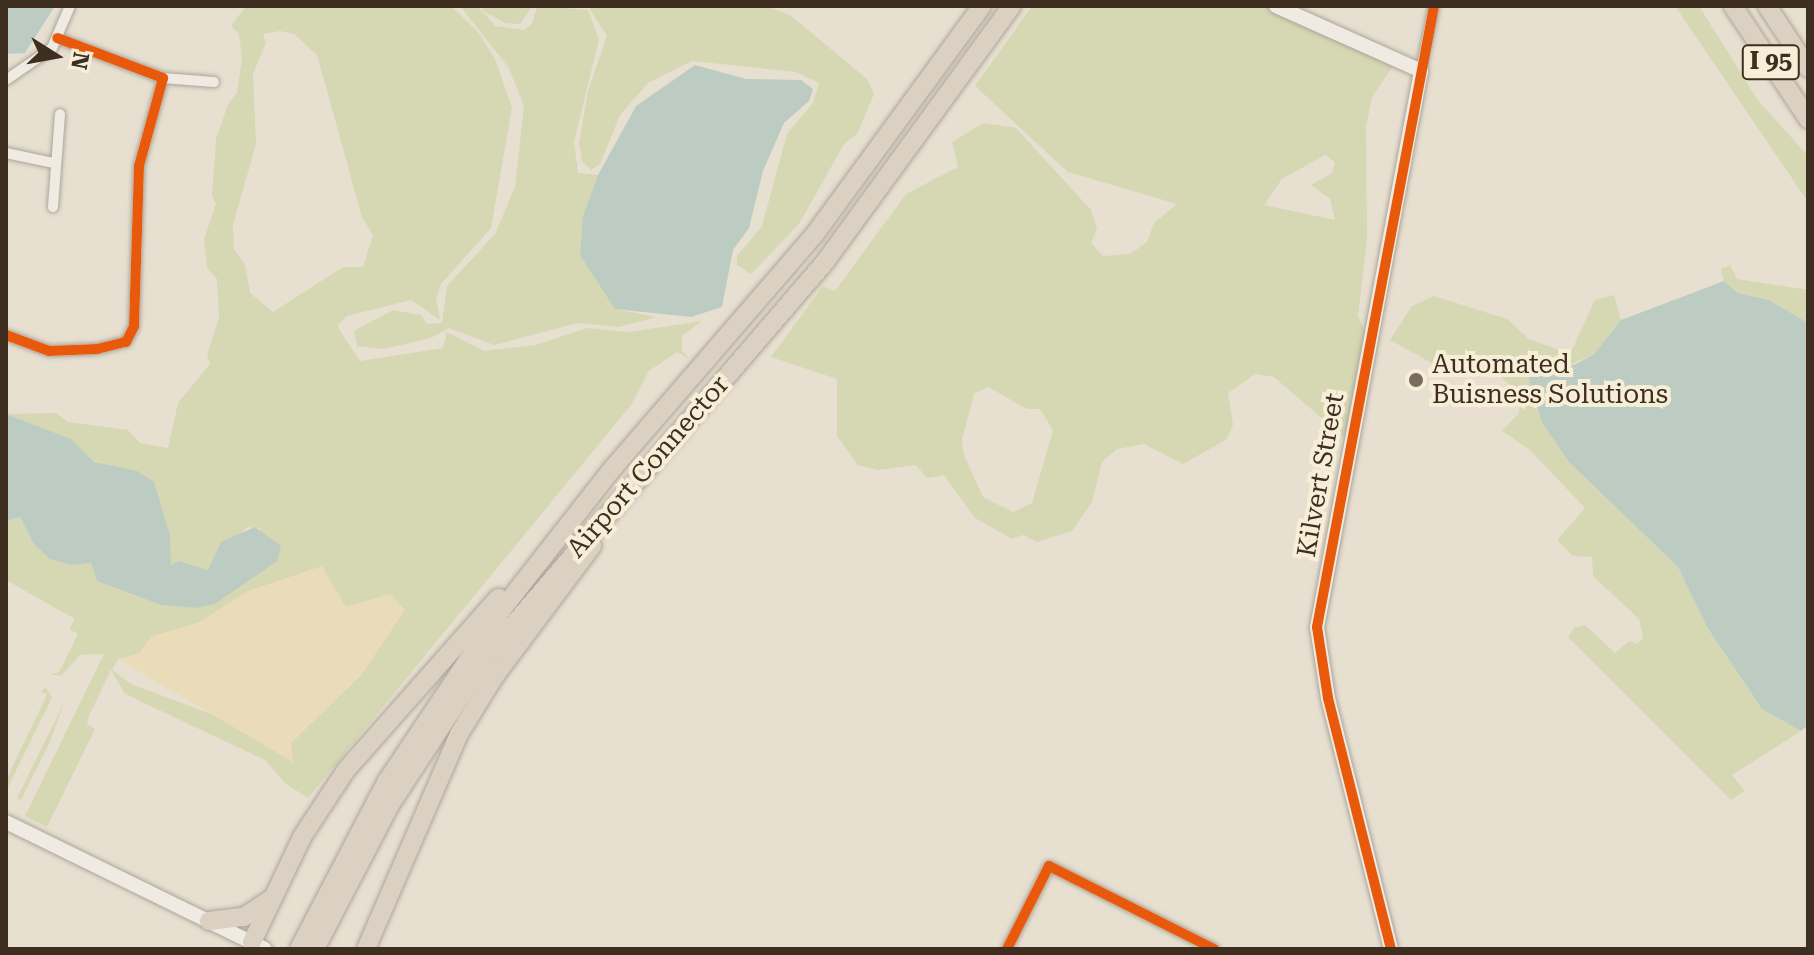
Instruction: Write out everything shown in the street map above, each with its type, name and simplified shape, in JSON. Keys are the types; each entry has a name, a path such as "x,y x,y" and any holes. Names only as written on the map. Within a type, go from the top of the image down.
{"highway":[{"name":"Airport Connector","path":"315,937 408,748 566,526 815,234 982,6"},
{"name":"Airport Connector","path":"299,949 315,937 390,805 469,681 536,595 841,243 1012,6"},
{"name":"I 95","path":"1733,6 1808,119"},
{"name":"I 95","path":"1767,6 1808,68"},
{"path":"367,948 470,714 634,484"},
{"path":"258,946 271,898 302,837 346,770 417,685 566,526"},
{"path":"209,921 244,917 271,898"}],"street":[{"path":"6,80 33,66 57,38 70,6"},
{"path":"1276,6 1421,71"},
{"name":"Kilvert Street","path":"1391,949 1328,698 1317,632 1434,6"},
{"path":"57,38 163,78 214,82"},
{"path":"6,335 49,351 114,347 130,336 141,223 139,166 163,78"},
{"path":"53,207 60,114"},
{"path":"6,153 54,163"},
{"path":"6,822 258,946"},
{"path":"1007,949 1049,866 1214,949"}],"green space":[{"path":"246,6 451,6 478,32 495,59 512,108 491,228 441,284 436,298 440,320 411,300 347,316 337,326 360,361 443,348 447,332 484,351 536,345 587,328 629,332 702,321 682,336 682,350 689,359 677,352 649,371 631,405 308,798 286,784 265,760 125,694 111,670 89,716 87,724 95,729 47,827 25,816 104,654 80,655 61,676 50,674 59,672 78,634 69,629 75,619 6,580 6,521 20,517 33,543 72,565 92,563 97,581 161,605 195,608 261,528 247,527 208,570 179,561 174,566 168,561 170,536 103,465 83,456 71,439 6,414 56,413 68,422 128,430 140,443 168,448 178,403 210,364 207,355 219,318 217,279 207,268 204,239 216,204 212,195 216,139 228,104 237,93 242,58 239,34 231,26","holes":["280,31 294,34 317,55 362,217 373,235 363,267 343,267 273,312 250,293 245,265 234,249 233,225 256,144 253,74 266,43 263,34","248,591 346,607 390,594 404,610 362,674 291,743 292,761 216,716 131,684 112,670 118,659 139,654 151,637 200,622"]},
{"path":"460,6 478,6 495,26 524,30 532,24 537,6 588,10 599,39 574,142 578,173 598,175 583,217 615,309 657,317 619,327 578,323 494,345 449,328 431,338 384,349 357,346 354,331 393,310 421,315 427,324 442,323 447,286 495,234 515,187 524,106 509,68"},
{"path":"483,6 532,6 520,24 505,23 483,11"},
{"path":"588,6 766,6 790,15 867,79 874,94 857,134 844,144 799,224 751,274 737,265 737,256 762,226 787,134 813,103 819,83 796,72 692,61 648,83 620,115 600,164 591,170 582,161 579,143 588,91 607,36"},
{"path":"1032,6 1266,6 1393,66 1372,97 1366,127 1367,240 1358,316 1368,338 1346,439 1274,377 1255,374 1228,393 1233,425 1226,440 1183,464 1144,444 1117,449 1102,462 1092,502 1072,531 1037,542 1023,535 1012,539 975,518 944,475 927,478 916,465 878,470 858,465 837,436 837,379 771,357 823,286 835,291 906,194 958,167 952,142 983,123 1016,128 1091,210 1097,229 1091,243 1103,256 1130,254 1147,242 1154,223 1177,204 1068,172 975,86","holes":["1325,155 1335,162 1332,173 1311,185 1330,199 1335,220 1264,205 1282,179","988,387 1027,409 1040,409 1053,430 1032,503 1013,512 983,497 964,455 962,440 974,394"]},
{"path":"1675,6 1699,6 1757,99 1808,156 1808,202"},
{"path":"1730,265 1737,279 1808,290 1808,323 1769,300 1738,293 1724,281 1721,269"},
{"path":"1614,295 1621,320 1594,354 1550,374 1528,368 1527,372 1542,423 1569,462 1678,567 1707,627 1762,709 1801,731 1732,775 1745,791 1731,800 1568,637 1574,628 1585,625 1615,653 1629,641 1637,644 1643,638 1639,619 1593,576 1592,557 1573,556 1557,540 1585,508 1530,450 1502,431 1519,413 1521,395 1492,369 1458,366 1450,373 1390,340 1412,306 1434,296 1507,319 1529,339 1570,354 1595,300"},
{"path":"46,687 52,698 6,791 6,780 47,695 41,691"},
{"path":"64,703 49,744 21,800 17,798"}],"sand":[{"path":"322,566 346,607 390,594 405,610 362,673 291,743 293,762 118,659 139,654 151,637 200,622 248,591"}],"shaded area":[{"path":"6,6 55,6 25,53 6,54"},
{"path":"695,65 746,79 801,80 813,89 809,101 784,123 763,171 749,228 733,250 722,307 691,317 615,309 580,255 583,216 598,175 636,106"},
{"path":"1724,281 1738,293 1769,300 1808,323 1808,725 1801,731 1762,709 1707,627 1678,567 1569,462 1542,423 1527,372 1527,367 1550,374 1576,364 1594,354 1621,320"},
{"path":"6,414 71,439 94,462 137,471 154,482 170,536 171,565 179,561 208,570 221,542 255,527 281,546 277,561 215,604 195,608 161,605 97,581 91,563 72,565 50,559 33,543 20,517 6,521"}],"cycle path":[{"path":"1391,949 1328,698 1317,627 1434,6"},
{"path":"6,335 49,351 97,349 126,342 134,326 139,166 163,78 57,38"},
{"path":"1007,949 1049,866 1214,949"}],"place":[{"name":"Automated Buisness Solutions","path":"1416,380"}]}
